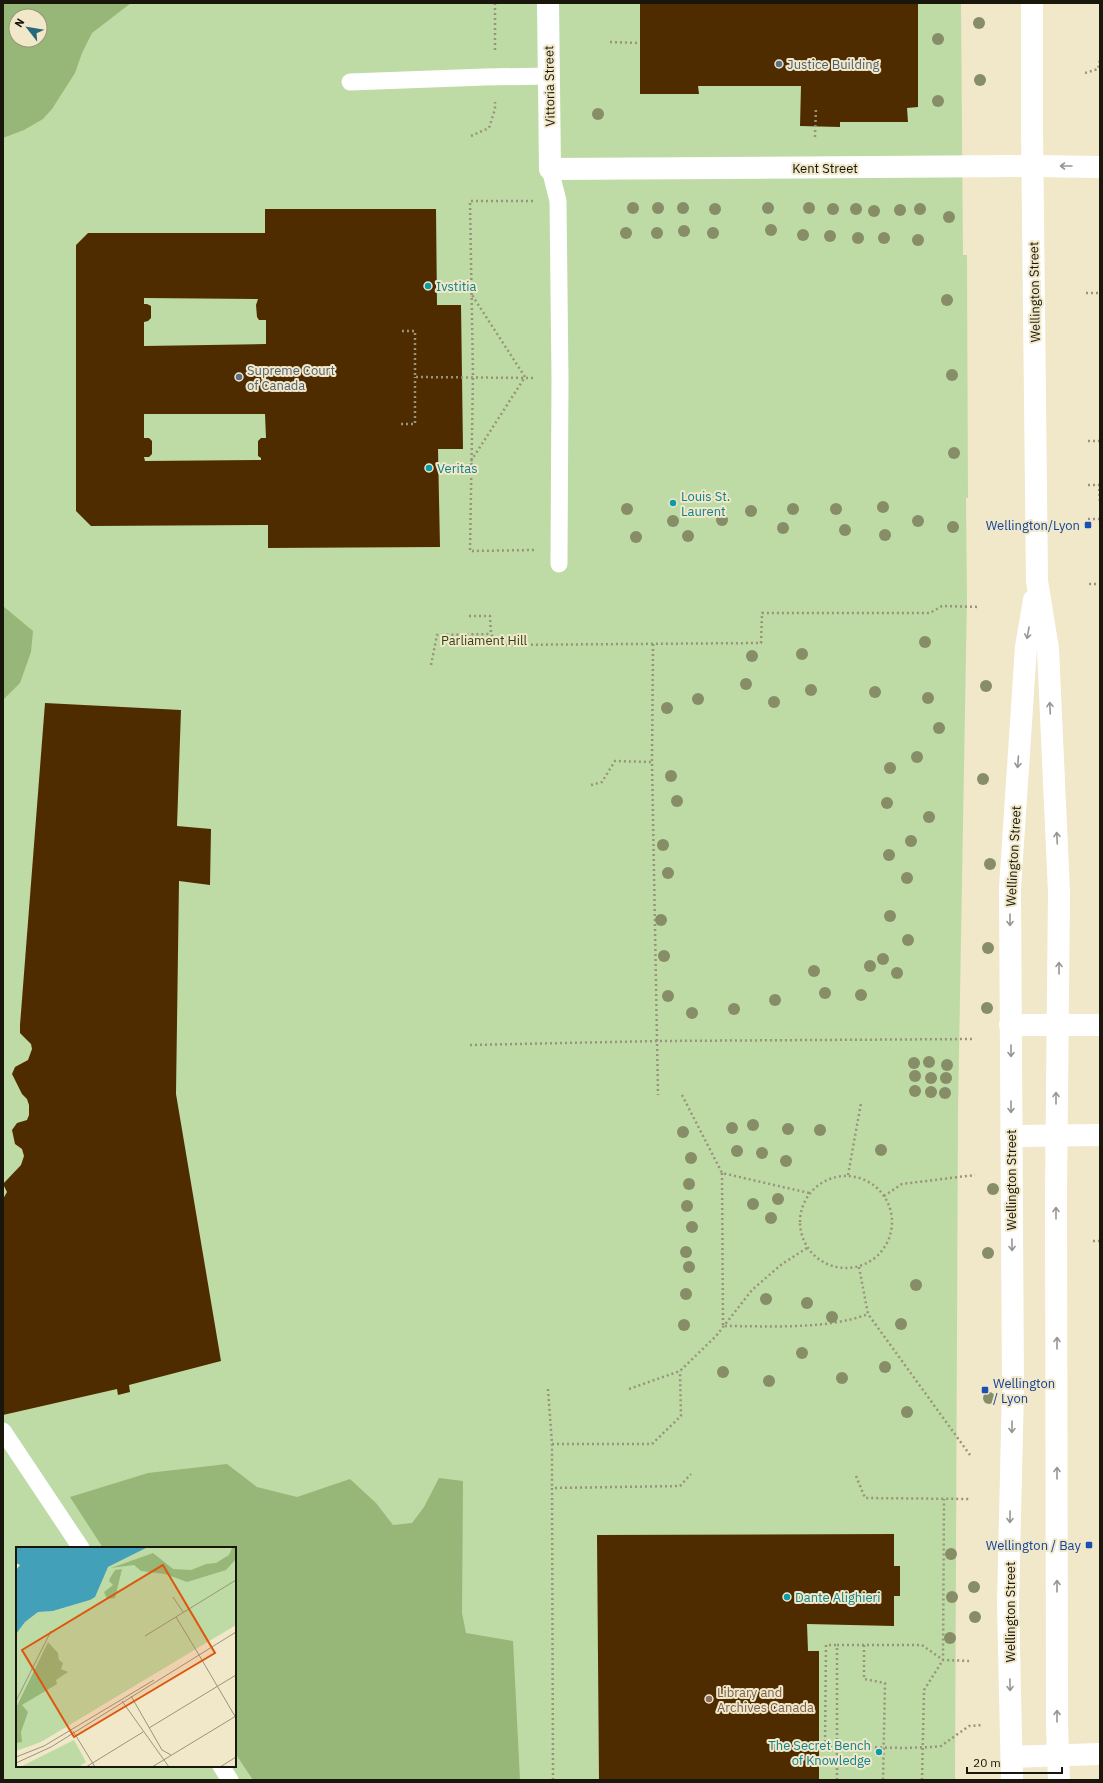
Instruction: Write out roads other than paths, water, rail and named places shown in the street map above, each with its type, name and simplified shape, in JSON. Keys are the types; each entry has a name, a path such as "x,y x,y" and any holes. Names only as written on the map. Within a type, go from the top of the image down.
{"main road":[{"name":"Vittoria Street","path":"548,3 550,169"},
{"name":"Wellington Street","path":"1032,3 1032,166 1037,581 1048,649 1060,892 1056,1136 1059,1780"},
{"name":"Kent Street","path":"550,169 1032,166 1100,167"},
{"name":"Wellington Street","path":"1012,1780 1008,1604 1013,1388 1010,888 1026,647 1037,581"},
{"path":"1010,1025 1100,1025"},
{"path":"1011,1136 1100,1135"},
{"path":"1012,1757 1100,1754"}],"lane":[{"path":"350,82 549,76"},
{"path":"550,169 558,201 560,379 559,564"},
{"path":"3,1431 80,1547"},
{"path":"222,1767 230,1780"}],"place":[{"name":"Justice Building","path":"779,64"},
{"name":"Ivstitia","path":"428,286"},
{"name":"Supreme Court of Canada","path":"239,377"},
{"name":"Veritas","path":"429,468"},
{"name":"Louis St. Laurent","path":"673,503"},
{"name":"Wellington/Lyon","path":"1088,525"},
{"name":"Wellington / Lyon","path":"985,1390"},
{"name":"Wellington / Bay","path":"1089,1545"},
{"name":"Dante Alighieri","path":"787,1597"},
{"name":"Library and Archives Canada","path":"709,1699"},
{"name":"The Secret Bench of Knowledge","path":"879,1752"}],"park label":[{"name":"Parliament Hill","path":"484,640"}]}
